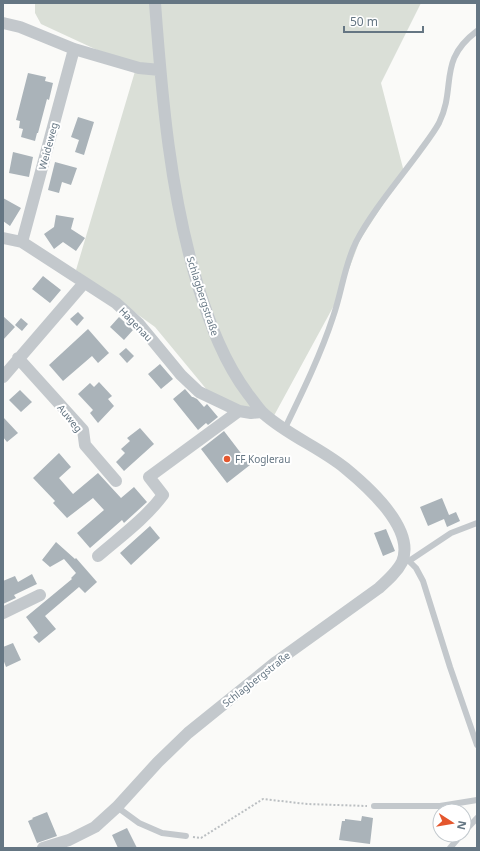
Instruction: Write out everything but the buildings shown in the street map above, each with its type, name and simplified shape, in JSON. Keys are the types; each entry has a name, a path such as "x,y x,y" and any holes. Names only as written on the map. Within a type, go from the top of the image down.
{"street":[{"name":"Schlagbergstraße","path":"43,848 69,840 95,827 117,807 158,762 188,733 276,662 379,588 406,561 400,529 386,508 344,467 262,412 230,366 219,343 207,315 190,259 178,207 169,156 155,3"},
{"path":"3,23 20,27 74,49 139,68 160,70"},
{"name":"Weideweg","path":"22,242 74,49"},
{"name":"Hagenau","path":"3,238 22,242 111,300 129,314 191,386 208,397 239,411 251,413 262,412"},
{"path":"3,377 84,282"},
{"name":"Auweg","path":"18,358 82,430 85,445 116,481"},
{"path":"98,556 144,518 163,495 149,477 239,411"},
{"path":"3,613 40,595"}],"lane":[{"path":"285,428 327,337 338,304 346,266 357,240 372,216 438,124 446,102 449,71 452,60 462,43 477,31"},
{"name":"Schlagbergstraße","path":"406,561 451,533 477,524"},
{"path":"406,561 416,568 423,581 450,667 477,745"},
{"path":"374,806 440,806 477,800"},
{"path":"117,807 139,823 162,833 186,836"}],"path":[{"path":"186,836 201,838 263,799 307,804 374,806"}],"shaded area":[{"path":"35,3 421,3 381,83 404,172 360,240 338,298 270,423 212,396 155,327 76,270 136,68 41,24 35,13"}],"place":[{"name":"FF Koglerau","path":"227,459"}]}
